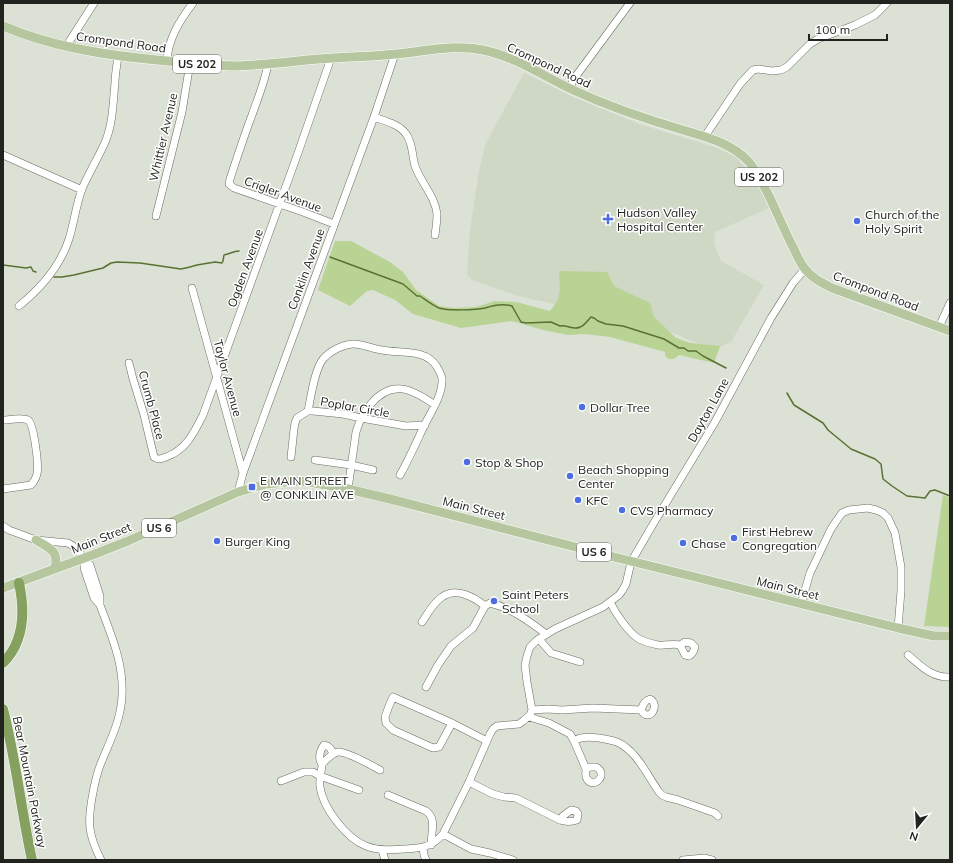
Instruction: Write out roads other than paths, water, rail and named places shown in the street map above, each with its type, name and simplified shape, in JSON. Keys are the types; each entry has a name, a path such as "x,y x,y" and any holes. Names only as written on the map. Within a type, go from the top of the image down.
{"highway":[{"path":"3,663 14,647 22,624 22,605 19,582"},
{"name":"Bear Mountain Parkway","path":"3,709 12,748 24,823 32,860"},
{"name":"Bear Mountain Parkway","path":"3,738 18,830 25,860"}],"main road":[{"name":"Crompond Road","path":"3,26 67,47 118,56 236,66 395,54 450,48 474,48 510,58 570,89 625,111 705,136 732,148 754,168 789,241 805,269 817,280 832,288 950,330"},
{"name":"Main Street","path":"3,588 84,558 160,527 238,492 266,484 296,481 348,489 497,526 631,562 898,628 934,636 950,636"},
{"path":"36,540 54,552 57,559 55,569"}],"street":[{"path":"67,47 94,3"},
{"path":"167,61 167,55 177,27 193,3"},
{"path":"570,89 573,80 630,3"},
{"path":"705,136 740,84 753,70 758,69 772,71 781,70 787,67 810,44 876,15 887,3"},
{"name":"Conklin Avenue","path":"238,492 242,473 374,116 395,54"},
{"path":"19,306 34,293 49,276 61,258 69,240 82,190 106,139 110,123 118,56"},
{"name":"Ogden Avenue","path":"153,453 154,457 158,459 164,458 180,449 188,442 202,415 217,378 331,58"},
{"name":"Whittier Avenue","path":"156,216 182,112 190,63"},
{"name":"Crigler Avenue","path":"268,64 260,94 229,184 234,188 334,224"},
{"path":"374,116 396,125 402,129 409,139 415,167 435,206 437,221 435,235"},
{"path":"3,155 82,190"},
{"name":"Dayton Lane","path":"539,638 560,626 602,607 619,595 622,591 626,584 631,562 715,422 771,318 793,283 805,269"},
{"name":"Taylor Avenue","path":"192,288 242,473"},
{"path":"938,327 950,303"},
{"name":"Poplar Circle","path":"400,476 435,405 441,387 442,377 435,364 422,355 372,349 360,344 346,345 323,359 319,366 311,392 308,411 334,412 406,426 425,425"},
{"name":"Crumb Place","path":"129,364 144,414 153,453"},
{"path":"348,489 358,423 367,408 378,396 397,388 410,390 423,396 435,405"},
{"path":"291,457 295,423 300,415 308,411"},
{"path":"3,420 23,418 30,422 33,431 37,464 37,473 34,482 31,485 3,489"},
{"path":"315,460 373,470"},
{"path":"801,604 810,573 831,529 837,520 842,514 849,510 868,508 883,513 888,518 895,533 901,567 898,628"},
{"path":"3,526 9,530 36,540 68,543 73,546 84,558 90,566 100,596 100,605 120,663 122,697 120,712 117,725 100,765 95,782 90,816 90,829 94,846 101,860"},
{"path":"422,622 430,608 447,594 464,594 485,606"},
{"path":"610,602 625,625 636,637 652,644 680,645"},
{"path":"426,687 438,665 451,646 473,628 485,606 490,603 499,605 529,621 546,634"},
{"path":"530,713 525,665 530,647 539,638 551,653 580,662"},
{"path":"908,654 928,672 939,676 950,677"},
{"path":"452,723 439,747 433,748 393,730 386,723 385,717 393,697 452,723 487,741"},
{"path":"333,754 330,747 324,746 322,748 320,758 322,764 320,788 330,812 352,838 359,843 382,850 424,848 436,842 443,834 493,729 497,726 519,724 530,713 548,709 562,710 593,708 641,710"},
{"path":"530,713 570,734 586,769"},
{"path":"574,741 577,739 594,737 615,741 630,750 637,758 662,795 715,813 718,816"},
{"path":"322,764 333,754 339,752 356,758 380,770"},
{"path":"281,781 304,772 313,772 359,790"},
{"path":"469,782 493,794 516,798 560,820"},
{"path":"388,795 430,814 433,819 431,845"},
{"path":"443,834 471,849 490,852 513,860"},
{"path":"424,848 426,860"},
{"path":"382,850 384,860"},
{"path":"683,860 704,858 712,860"}],"waterway":[{"path":"54,277 74,275 103,268 111,263 117,262 140,263 181,269 215,262 222,263 224,255 239,251"},
{"path":"330,257 403,284 417,296 420,296 439,308 448,310 469,310 498,305 509,305 512,306 521,322 551,322 560,326 575,328 583,325 591,317 606,324 623,326 664,339 679,348 684,348 688,351 696,351 726,368"},
{"path":"3,265 26,268 31,267 33,271 36,272"},
{"path":"787,393 794,405 823,423 828,430 851,449 875,459 881,464 883,479 907,496 925,498 930,491 935,490 950,496"}],"place":[{"name":"Hudson Valley Hospital Center","path":"608,219"},
{"name":"Church of the Holy Spirit","path":"857,221"},
{"name":"Dollar Tree","path":"582,407"},
{"name":"Stop & Shop","path":"467,462"},
{"name":"Beach Shopping Center","path":"570,476"},
{"name":"E MAIN STREET @ CONKLIN AVE","path":"252,487"},
{"name":"KFC","path":"578,500"},
{"name":"CVS Pharmacy","path":"622,510"},
{"name":"First Hebrew Congregation","path":"734,538"},
{"name":"Burger King","path":"217,541"},
{"name":"Chase","path":"683,543"},
{"name":"Saint Peters School","path":"494,601"}]}
